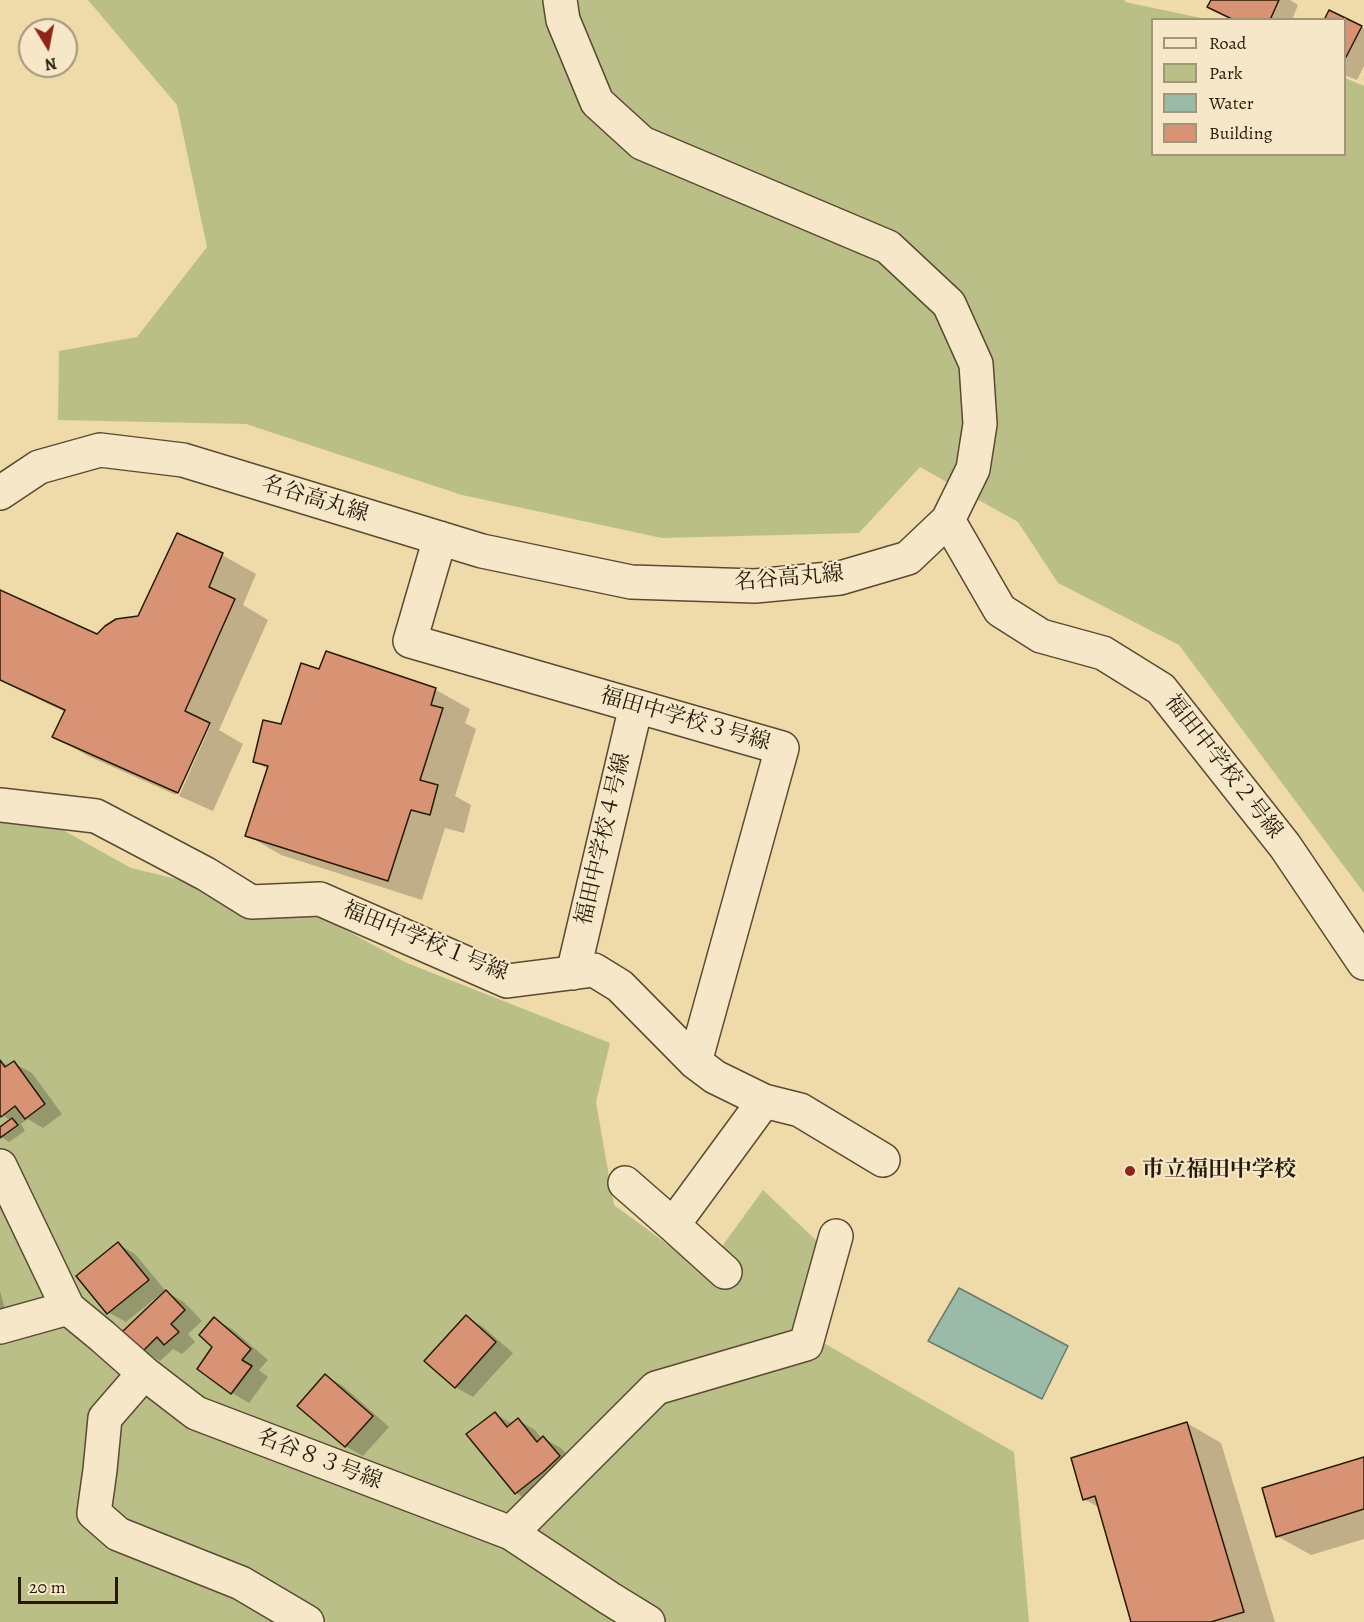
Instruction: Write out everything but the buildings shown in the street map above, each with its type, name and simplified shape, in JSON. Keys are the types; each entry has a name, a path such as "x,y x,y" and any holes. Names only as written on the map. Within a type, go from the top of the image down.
{"street":[{"name":"名谷高丸線","path":"0,493 39,467 100,450 183,460 482,551 631,582 755,586 840,578 908,558 948,520 973,469 980,424 976,364 949,304 888,247 642,143 597,102 563,20 560,0"},
{"name":"福田中学校２号線","path":"948,520 1000,610 1041,636 1103,653 1161,688 1285,846 1364,963"},
{"name":"福田中学校３号線","path":"440,538 410,641 782,748 695,1062"},
{"name":"福田中学校４号線","path":"573,972 636,706"},
{"name":"福田中学校１号線","path":"0,805 96,816 206,874 251,902 321,899 507,981 594,970 620,986 695,1062 715,1077 764,1101 800,1110 884,1160"},
{"path":"673,1225 764,1101"},
{"path":"0,1166 68,1308 0,1327"},
{"path":"625,1184 726,1272"},
{"path":"511,1533 656,1388 806,1344 836,1236"},
{"name":"名谷８３号線","path":"68,1308 144,1374 196,1413 511,1533 648,1622"},
{"path":"144,1374 105,1418 94,1513 118,1533 241,1583 308,1622"}],"green space":[{"path":"88,0 1125,0 1125,2 1201,18 1151,18 1151,156 1346,156 1346,78 1364,86 1364,893 1179,645 1058,583 1018,522 920,467 859,533 662,538 462,495 246,424 58,420 59,351 137,337 207,247 177,105"},
{"path":"0,795 131,868 310,911 407,963 610,1043 596,1102 614,1205 704,1271 763,1190 819,1243 794,1326 1014,1452 1029,1622 0,1622"}],"water":[{"path":"959,1288 1068,1346 1042,1399 928,1341"}],"place":[{"name":"市立福田中学校","path":"1130,1171"}]}
